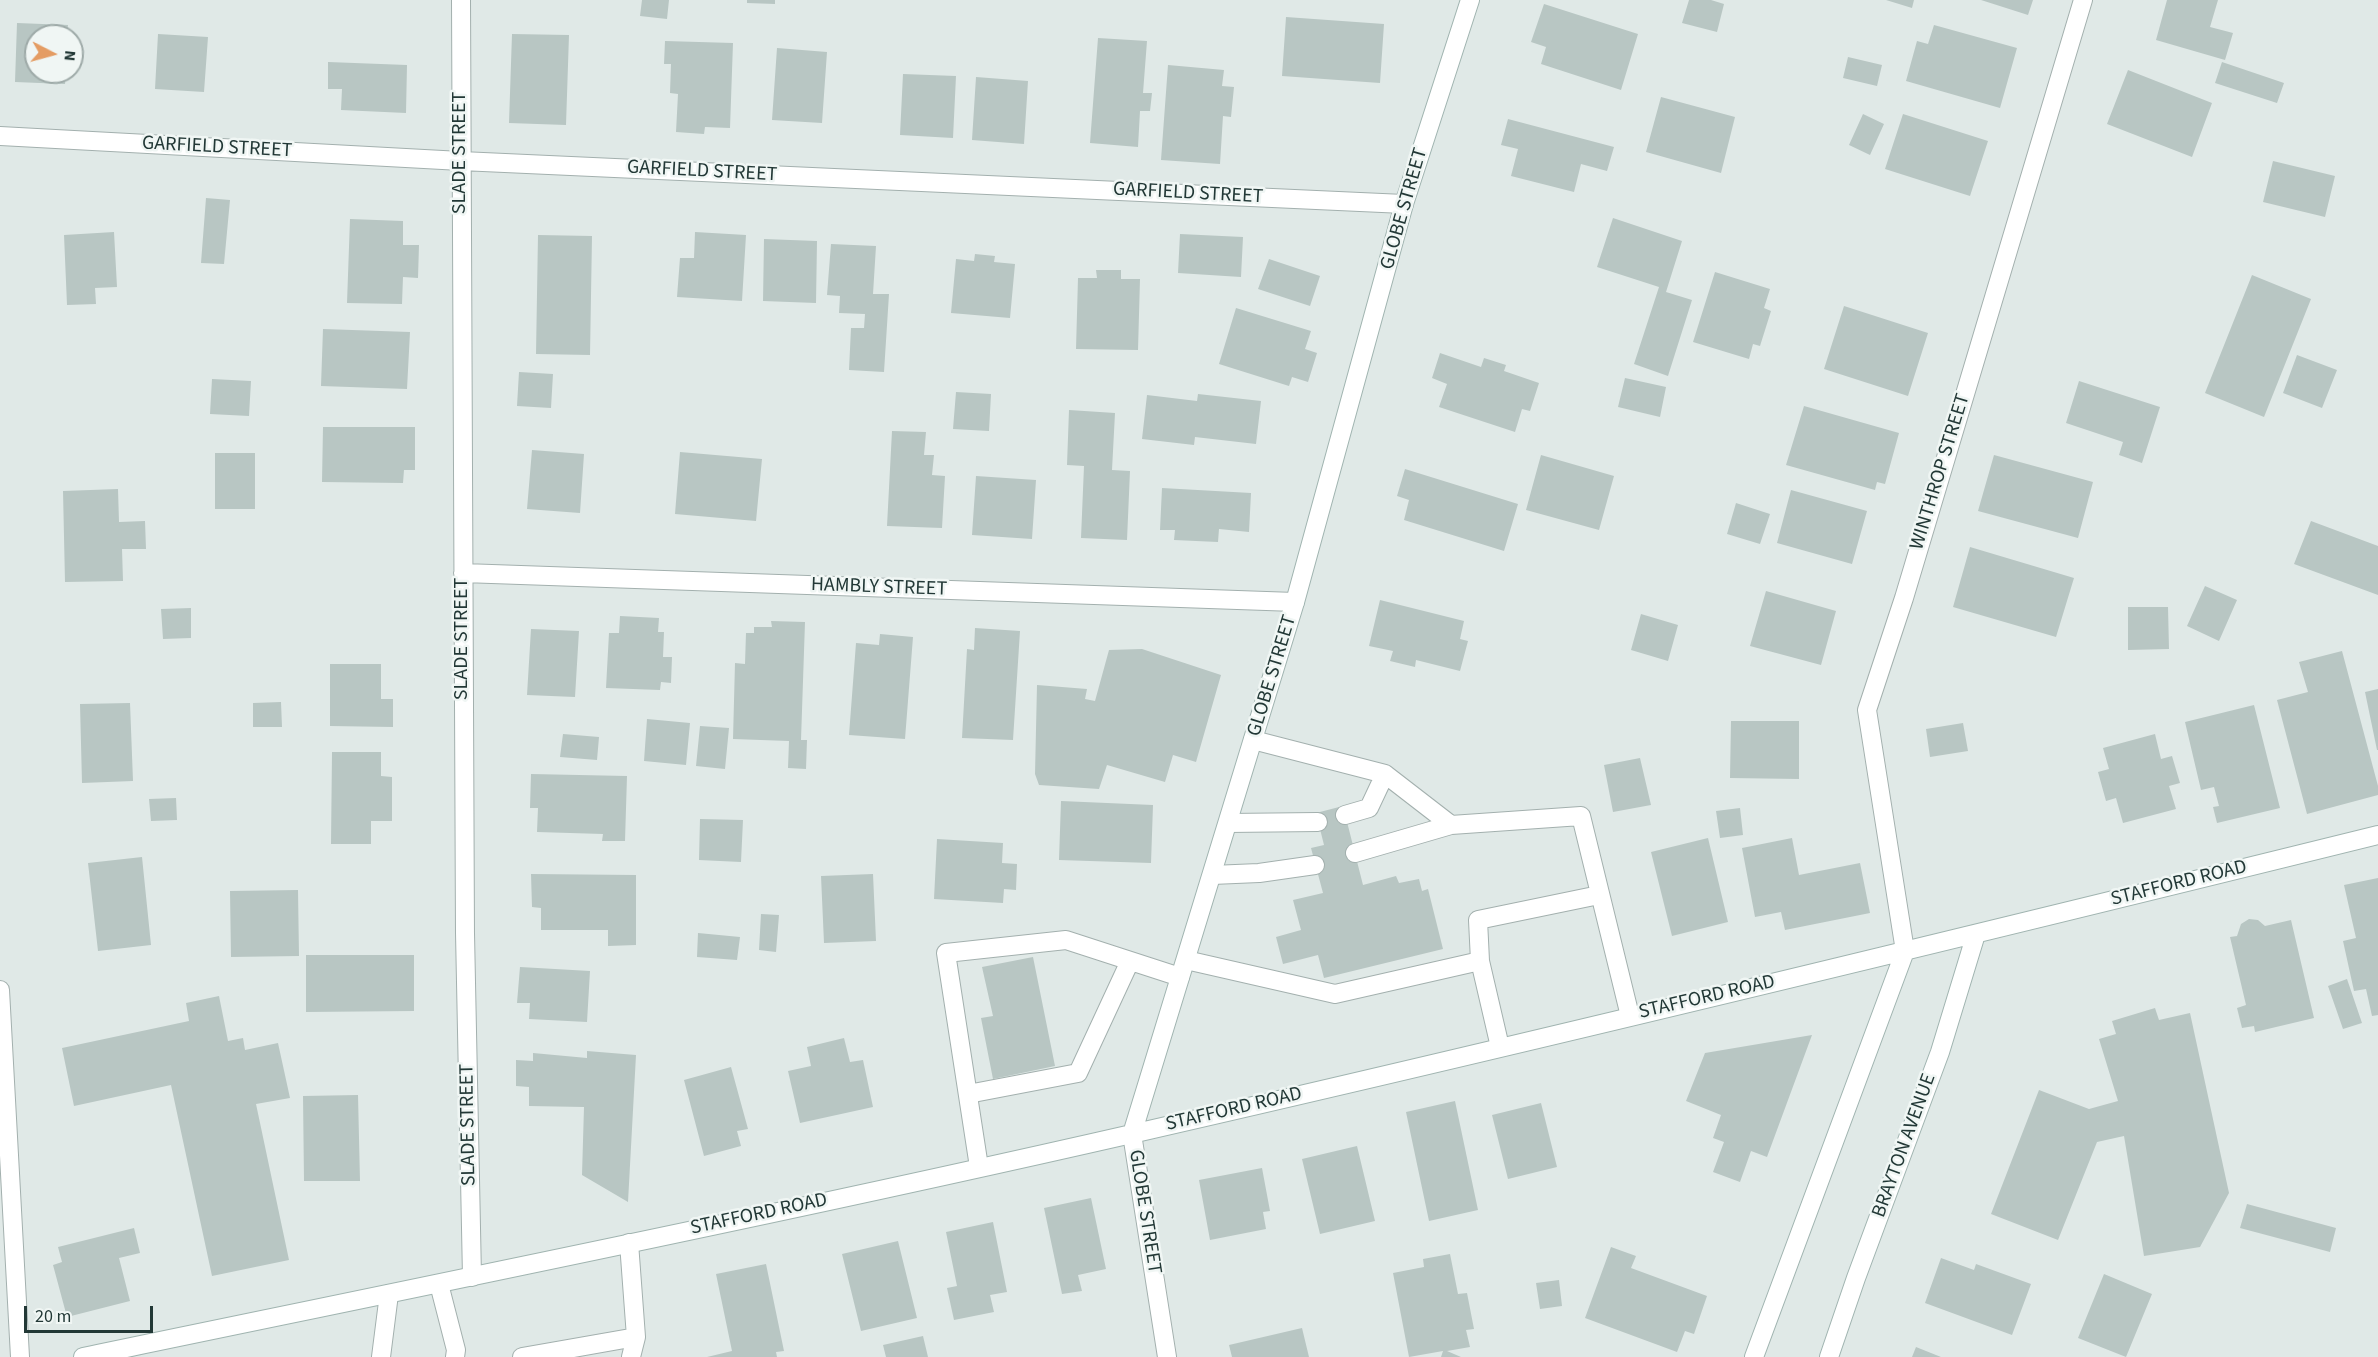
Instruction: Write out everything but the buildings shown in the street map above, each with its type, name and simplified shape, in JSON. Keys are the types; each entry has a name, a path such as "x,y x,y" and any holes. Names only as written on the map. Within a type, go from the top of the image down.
{"street":[{"name":"SLADE STREET","path":"460,0 465,933 472,1277"},
{"name":"GLOBE STREET","path":"1167,1357 1132,1134 1296,602 1404,204 1470,0"},
{"name":"WINTHROP STREET","path":"1905,951 1868,710 1904,598 2083,0"},
{"name":"GARFIELD STREET","path":"0,136 461,161 1404,204"},
{"name":"HAMBLY STREET","path":"463,573 1296,602"},
{"path":"1253,740 1385,774 1451,825"},
{"path":"1345,815 1369,808 1385,774"},
{"path":"1355,854 1451,825 1581,816 1630,1016"},
{"path":"1228,823 1318,822"},
{"name":"STAFFORD ROAD","path":"83,1357 472,1277 1132,1134 1976,934 2378,835"},
{"path":"1212,875 1259,873 1315,865"},
{"path":"1500,1047 1480,961 1478,920 1599,895"},
{"name":"BRAYTON AVENUE","path":"1830,1357 1856,1278 1940,1052 1976,934"},
{"path":"979,1167 946,953 1066,940 1130,961 1335,994 1480,961"},
{"path":"1754,1357 1905,951"},
{"path":"968,1094 1078,1073 1130,961"},
{"path":"0,990 20,1357"},
{"path":"629,1243 636,1337 631,1357"},
{"path":"439,1284 456,1350 455,1357"},
{"path":"381,1357 388,1294"},
{"path":"522,1357 636,1337"}]}
